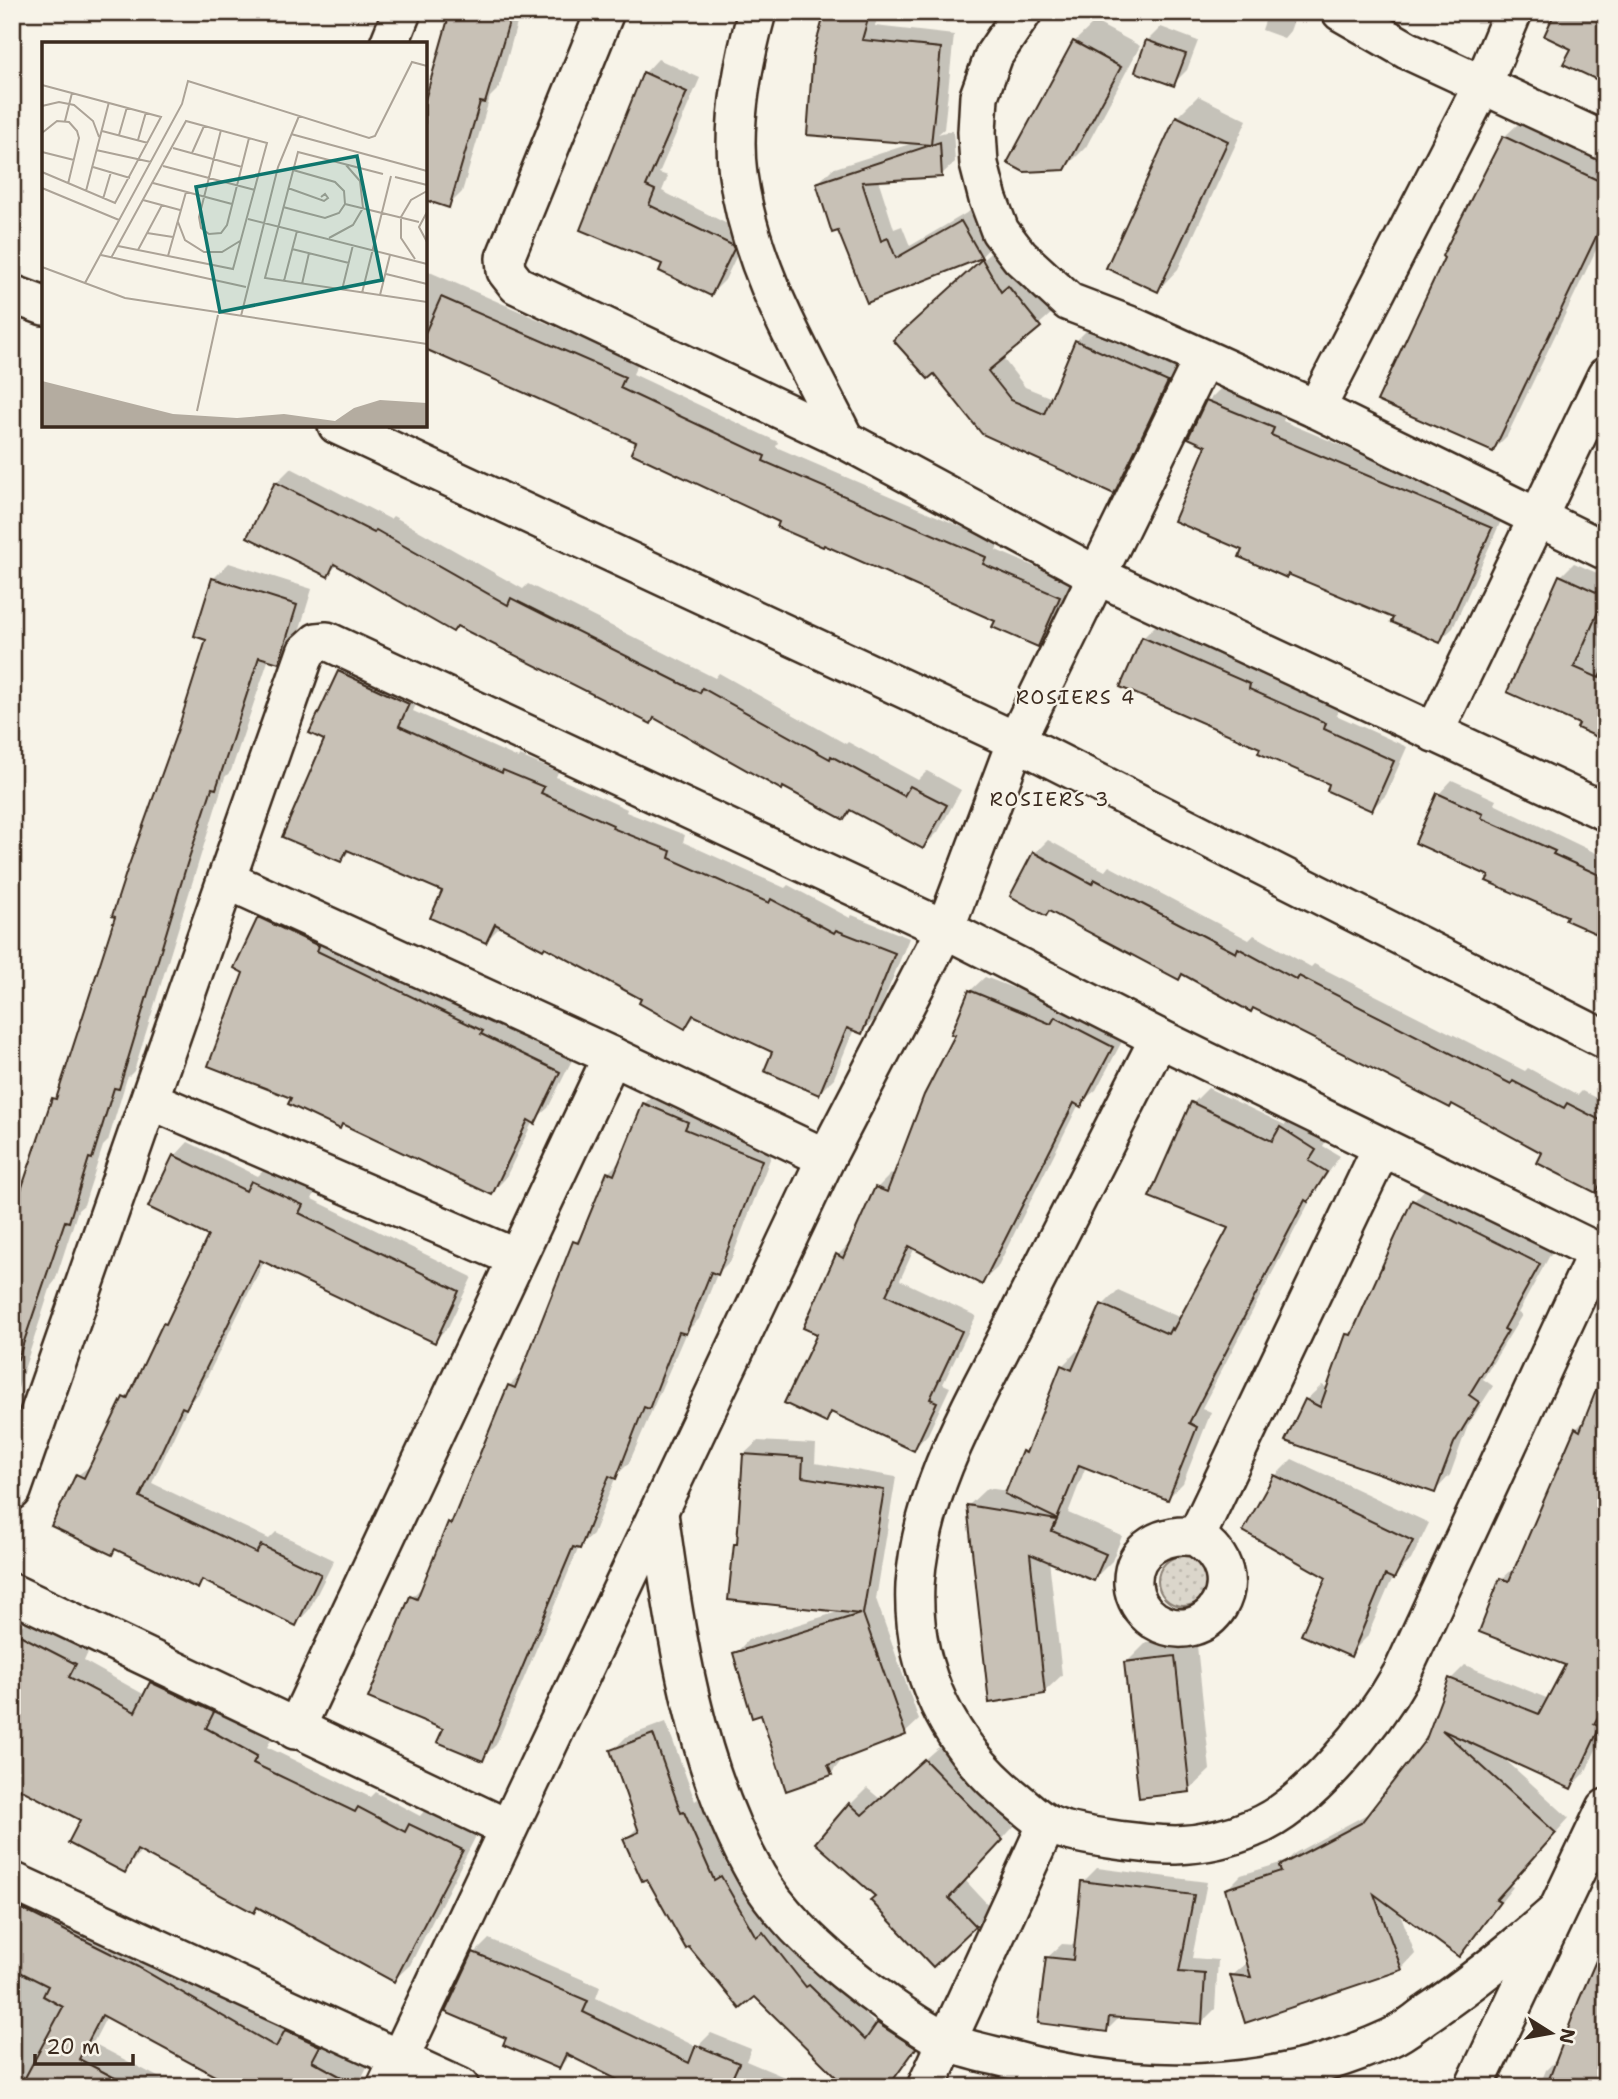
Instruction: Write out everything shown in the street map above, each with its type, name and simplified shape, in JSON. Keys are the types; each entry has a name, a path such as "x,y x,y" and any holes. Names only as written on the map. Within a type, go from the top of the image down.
{"street":[{"path":"390,42 402,12"},
{"path":"605,12 505,258 506,271 517,285 845,440 1098,576 1606,813"},
{"path":"757,12 747,49 738,114 738,173 749,228 768,287 845,440"},
{"path":"1023,12 994,55 979,96 979,164 1000,231 1020,257 1069,302 1316,409 1606,551"},
{"path":"1341,12 1407,50 1606,142"},
{"path":"1316,409 1483,84 1513,12"},
{"path":"12,294 42,305"},
{"path":"393,2073 826,1158 945,929 1016,741 1203,359"},
{"path":"1434,733 1606,376"},
{"path":"341,427 1016,741 1606,1040"},
{"path":"12,1491 306,652 317,642 327,641 945,929 1158,1038 1601,1254 1402,1673 1382,1709 1348,1751 1287,1808 1255,1828 1216,1839 1175,1845 1086,1834 1046,1824 996,1784 967,1753 947,1723 921,1658 915,1587 920,1541 950,1451 1158,1038"},
{"path":"227,880 612,1056 826,1158"},
{"path":"295,1730 612,1056"},
{"path":"150,1100 516,1258"},
{"path":"1196,1537 1382,1147"},
{"path":"659,1513 671,1603 690,1696 718,1796 758,1877 804,1938 860,1984 947,2042 1035,2067 1113,2082 1222,2083 1302,2070 1392,2037 1482,1978 1556,1912"},
{"path":"12,1593 295,1730 507,1828"},
{"path":"1474,2087 1606,1808"},
{"path":"926,2087 1046,1824"},
{"path":"12,1881 393,2073 460,2087"}],"shaded area":[{"path":"1183,1556 1201,1563 1208,1581 1201,1599 1183,1606 1165,1599 1158,1581 1165,1563"}],"building":[{"path":"450,12 512,12 485,103 480,102 449,208 427,201 427,93"},
{"path":"825,12 870,12 862,40 941,48 931,145 807,135 813,54"},
{"path":"1555,12 1606,12 1606,84 1563,64 1571,49 1544,36"},
{"path":"1146,40 1186,54 1174,86 1135,72"},
{"path":"1073,41 1121,67 1065,170 1024,172 1007,163"},
{"path":"643,72 687,92 646,186 655,190 649,205 732,245 734,249 711,296 659,271 662,264 580,230"},
{"path":"1176,116 1228,141 1158,292 1106,268"},
{"path":"1503,136 1606,184 1606,216 1493,452 1377,401 1444,258 1442,256"},
{"path":"940,142 942,177 862,182 881,241 888,238 896,258 961,221 982,258 867,303 838,231 832,233 816,183"},
{"path":"982,259 1001,292 1008,286 1041,327 988,371 1011,400 1044,414 1075,340 1168,382 1114,494 982,434 934,374 928,379 893,340"},
{"path":"441,297 625,377 620,388 765,456 763,461 986,557 983,564 1060,597 1038,647 992,627 995,621 777,527 779,522 631,453 636,442 427,350 427,328"},
{"path":"1206,400 1274,428 1271,435 1492,528 1440,643 1391,622 1393,618 1288,574 1287,578 1239,557 1242,550 1174,521 1206,446 1188,438"},
{"path":"275,482 374,533 376,530 508,605 511,598 700,693 702,688 830,759 831,756 904,796 910,786 947,805 923,849 850,810 844,820 783,787 782,790 654,718 651,724 457,626 453,632 334,564 328,577 247,537"},
{"path":"1559,575 1605,596 1574,667 1599,678 1606,662 1606,741 1577,728 1579,724 1507,692"},
{"path":"212,578 297,605 279,663 259,657 216,789 212,788 187,864 119,1089 114,1088 92,1159 89,1158 69,1222 65,1221 18,1359 12,1358 12,1217 52,1098 56,1099 115,917 112,916 126,873 178,729 206,640 194,636"},
{"path":"1142,637 1250,684 1249,689 1326,723 1324,729 1394,761 1372,811 1327,791 1329,784 1258,753 1260,748 1120,687"},
{"path":"338,671 409,704 399,726 502,773 503,770 544,787 541,793 613,825 612,828 671,851 669,858 769,903 771,899 834,933 836,930 895,953 862,1034 847,1028 819,1095 764,1071 772,1052 693,1015 685,1029 639,1003 641,999 545,947 543,950 495,924 486,943 430,918 442,891 347,850 341,862 282,837 324,740 309,733"},
{"path":"1437,793 1483,814 1481,818 1555,851 1553,854 1606,878 1606,938 1565,920 1567,916 1486,881 1489,876 1415,843"},
{"path":"1033,852 1092,884 1094,879 1236,953 1238,948 1297,980 1299,976 1511,1084 1513,1081 1564,1108 1567,1103 1606,1123 1606,1173 1596,1193 1537,1163 1542,1153 1452,1104 1450,1108 1253,1008 1251,1012 1182,974 1179,980 1049,911 1046,916 1010,896"},
{"path":"258,917 319,946 317,951 483,1031 481,1034 560,1072 535,1124 528,1120 492,1195 342,1124 340,1129 288,1104 291,1098 208,1066 243,973 234,968"},
{"path":"969,990 1051,1024 1055,1017 1113,1047 1081,1107 1074,1103 982,1285 909,1246 886,1295 962,1331 930,1399 937,1402 914,1451 831,1412 826,1423 784,1403 817,1334 803,1328 836,1254 843,1258 875,1187 887,1192 924,1095 955,1035 951,1034"},
{"path":"1191,1102 1272,1141 1280,1127 1316,1150 1309,1161 1327,1172 1308,1202 1305,1200 1189,1423 1197,1427 1168,1500 1079,1465 1057,1519 1005,1494 1022,1451 1026,1453 1061,1365 1072,1370 1101,1304 1168,1334 1171,1328 1173,1330 1228,1228 1149,1197"},
{"path":"643,1103 688,1122 685,1129 762,1160 718,1275 711,1272 686,1334 679,1332 649,1409 644,1407 616,1479 609,1476 580,1549 573,1547 483,1761 437,1742 443,1729 368,1698 410,1596 417,1599 448,1522 451,1524 508,1385 515,1388 573,1241 578,1243 607,1172 614,1175"},
{"path":"173,1155 246,1191 251,1181 303,1205 299,1213 459,1291 435,1343 260,1260 186,1409 182,1407 140,1497 256,1553 261,1545 321,1574 296,1626 202,1580 198,1589 115,1549 112,1555 51,1526 76,1474 84,1478 123,1397 127,1399 208,1236 148,1207"},
{"path":"1412,1200 1540,1264 1504,1329 1508,1331 1469,1395 1479,1402 1454,1443 1435,1493 1285,1441 1305,1399 1320,1407 1346,1334 1351,1335"},
{"path":"1604,1370 1606,1702 1594,1724 1600,1727 1571,1789 1442,1730 1556,1833 1496,1900 1500,1902 1459,1957 1374,1894 1402,1970 1245,2023 1230,1975 1251,1977 1225,1889 1281,1871 1279,1866 1361,1823 1426,1739 1449,1678 1539,1714 1565,1665 1479,1632 1500,1578 1509,1581 1575,1428 1580,1431"},
{"path":"743,1454 803,1458 802,1477 884,1490 863,1614 906,1735 828,1765 832,1775 786,1791 761,1715 752,1718 733,1653 860,1614 728,1600 734,1544 737,1544"},
{"path":"1274,1475 1413,1541 1394,1579 1385,1575 1351,1657 1301,1635 1326,1578 1243,1531"},
{"path":"967,1505 1057,1520 1052,1531 1106,1554 1094,1581 1030,1554 1045,1694 989,1703"},
{"path":"12,1631 76,1664 69,1677 135,1712 150,1682 214,1712 206,1728 257,1756 253,1763 355,1812 358,1807 405,1832 409,1824 463,1850 394,1982 257,1907 254,1913 137,1850 125,1873 68,1843 80,1820 12,1785"},
{"path":"1175,1656 1190,1792 1139,1798 1124,1662"},
{"path":"653,1734 681,1813 684,1812 714,1880 721,1876 756,1937 763,1932 806,1987 809,1985 865,2040 877,2023 916,2048 888,2087 846,2087 755,1997 740,2009 689,1947 686,1949 647,1879 642,1881 623,1839 639,1832 610,1750"},
{"path":"924,1759 1003,1840 949,1898 976,1926 933,1967 870,1900 875,1896 815,1843 849,1803 862,1815"},
{"path":"1081,1881 1194,1895 1179,1972 1205,1974 1202,2024 1109,2017 1107,2032 1038,2023 1046,1957 1073,1960"},
{"path":"12,1904 138,1967 276,2047 285,2030 320,2046 312,2061 360,2087 235,2087 102,2015 79,2059 132,2087 20,2087 63,2007 43,1996 48,1986 12,1968"},
{"path":"1604,1942 1606,2087 1546,2087 1579,2000"},
{"path":"473,1952 588,2001 583,2012 689,2063 696,2045 739,2063 730,2083 738,2087 632,2087 566,2054 559,2069 503,2045 506,2038 445,2012"}],"district":[{"name":"ROSIERS 4","path":"1076,697"},
{"name":"ROSIERS 3","path":"1050,799"}]}
